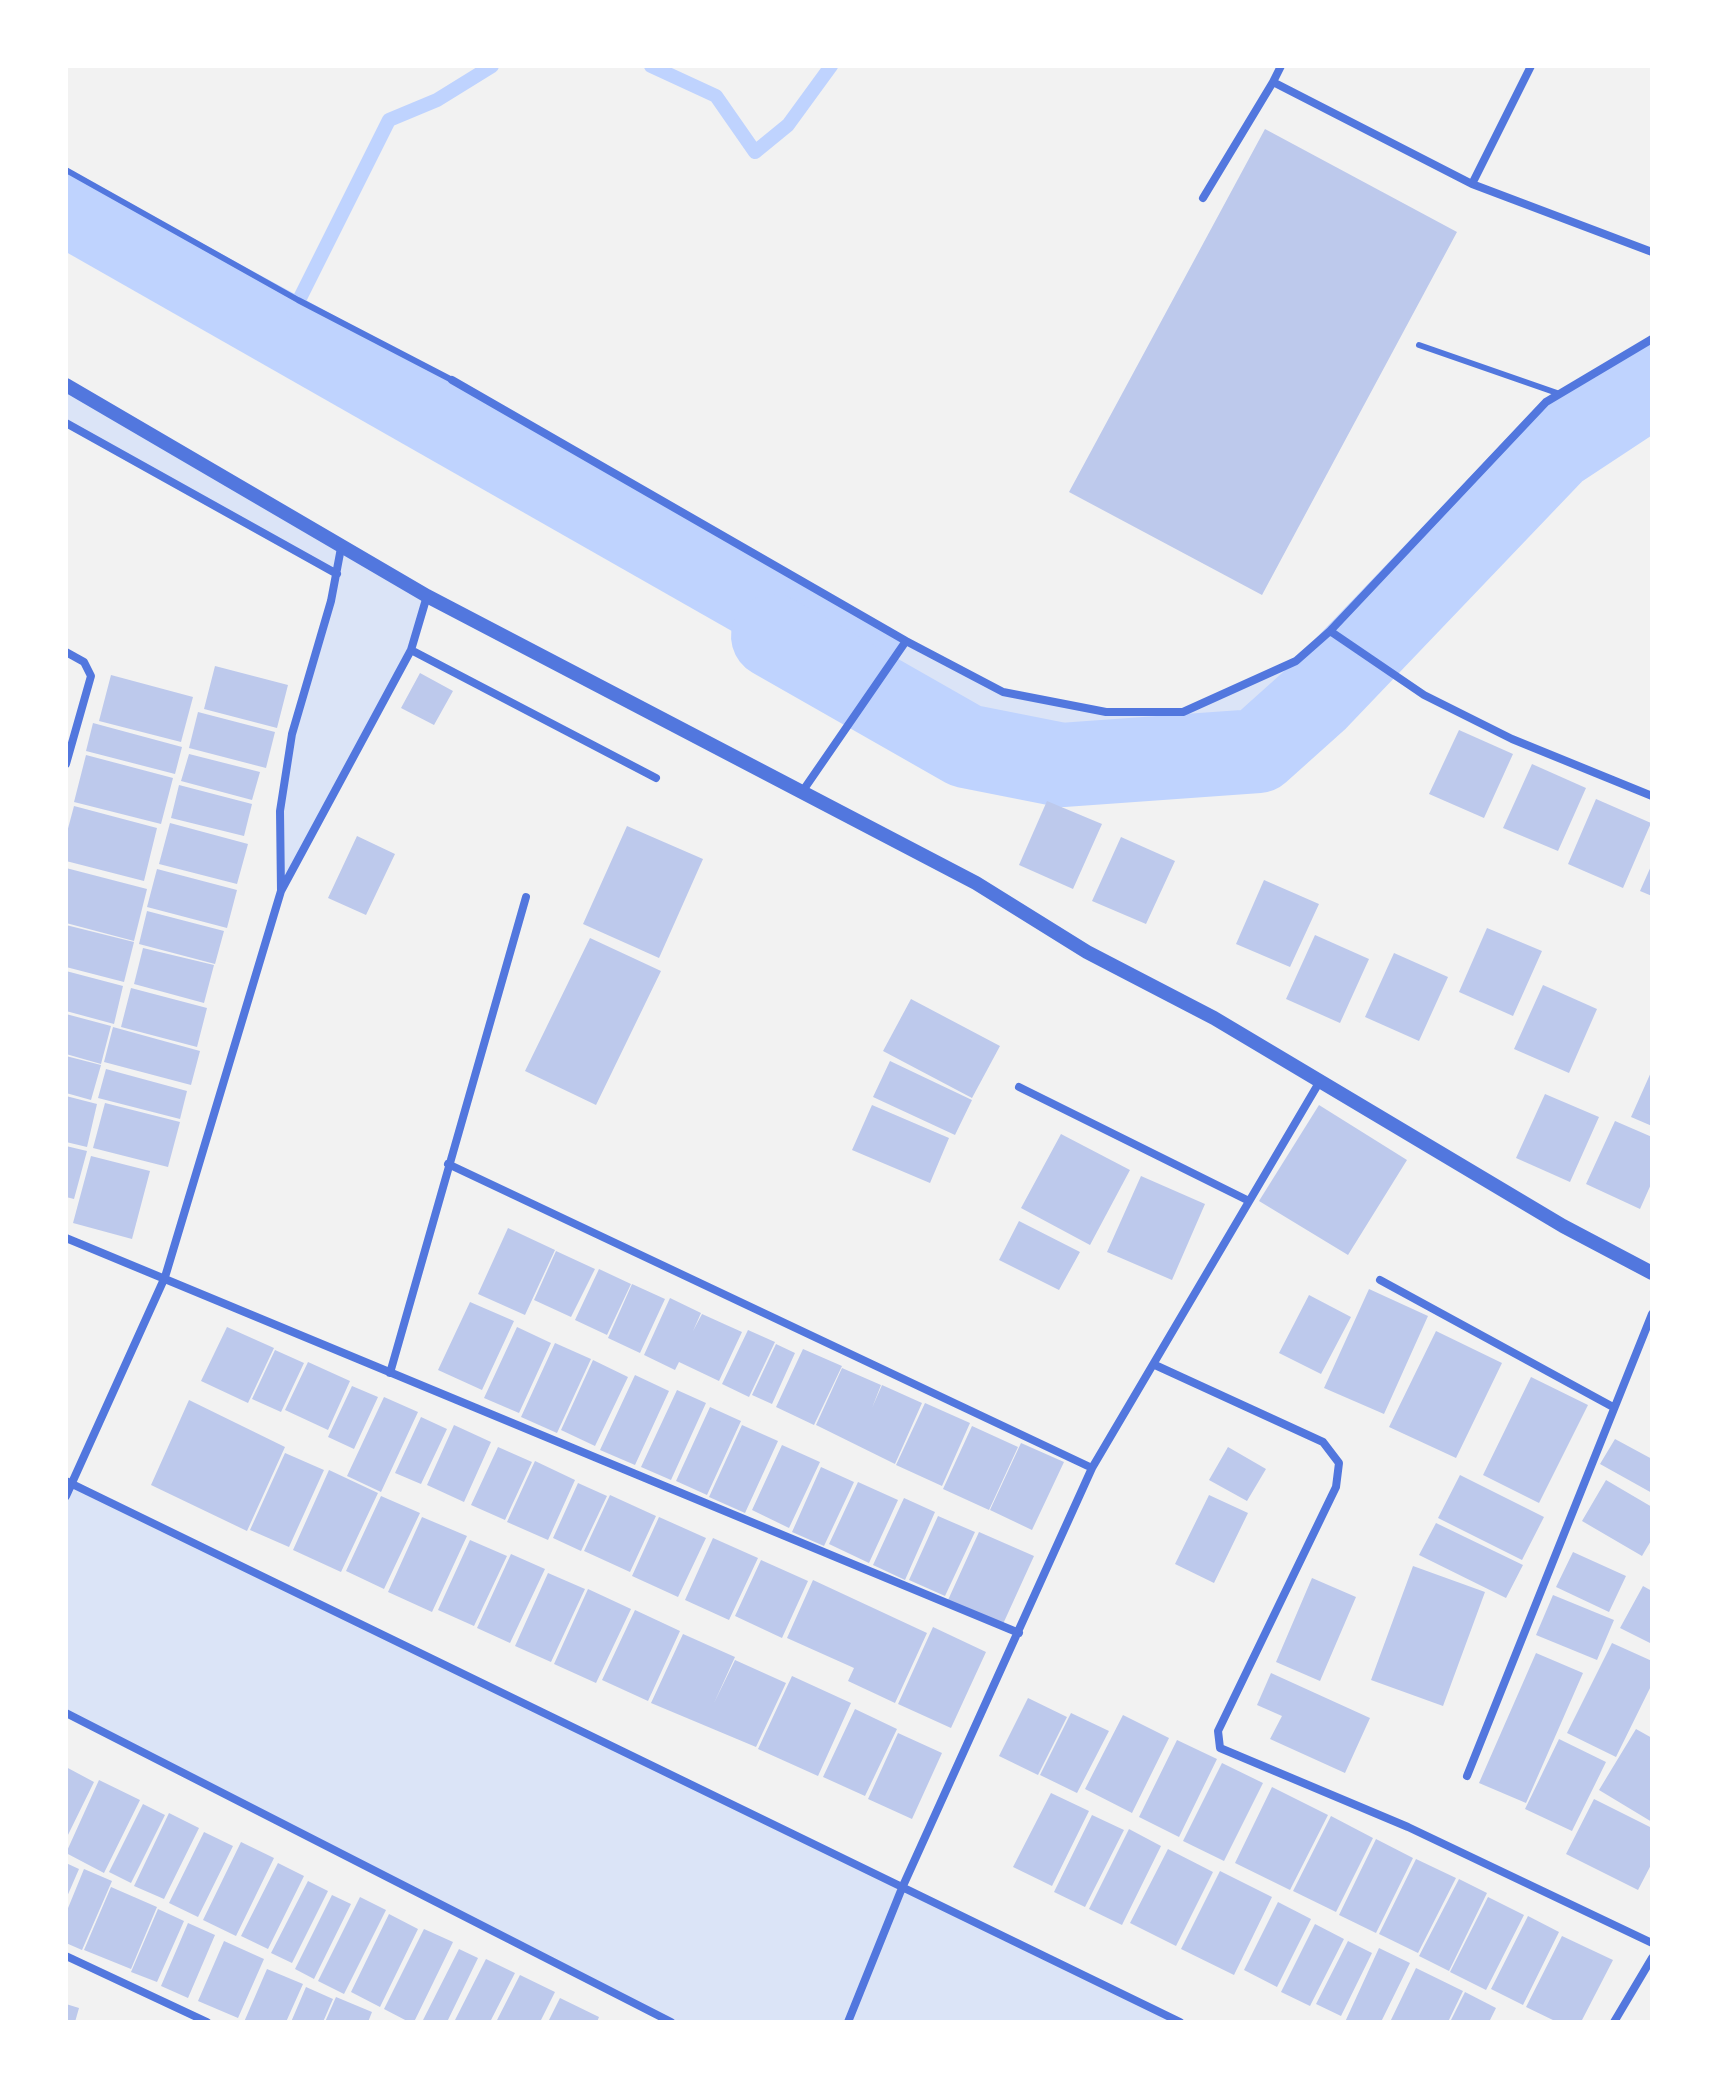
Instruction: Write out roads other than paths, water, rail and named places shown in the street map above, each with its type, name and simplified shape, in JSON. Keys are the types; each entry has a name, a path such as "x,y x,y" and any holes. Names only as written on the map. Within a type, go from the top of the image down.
{"street":[{"path":"1203,198 1281,66"},
{"path":"1472,184 1531,66"},
{"path":"1273,82 1472,184 1652,252"},
{"path":"452,380 906,641 1003,692 1106,712 1183,712 1296,661 1330,631 1557,393 1652,339"},
{"path":"66,385 427,596 805,788 976,883 1087,952 1214,1018 1563,1226 1652,1273"},
{"path":"66,423 337,574"},
{"path":"281,891 280,811 292,734 337,574 341,548"},
{"path":"66,1496 165,1277 281,891 411,650 427,596"},
{"path":"1330,631 1424,695 1512,739 1652,796"},
{"path":"805,788 906,641"},
{"path":"411,650 656,778"},
{"path":"66,652 84,662 91,676 66,764"},
{"path":"390,1373 526,897"},
{"path":"848,2022 902,1888 1092,1468 1155,1365 1247,1200 1321,1080"},
{"path":"1019,1087 1247,1200"},
{"path":"448,1164 1092,1468"},
{"path":"66,1238 1019,1633"},
{"path":"1380,1280 1613,1407"},
{"path":"1467,1776 1652,1314"},
{"path":"1155,1365 1323,1442 1339,1463 1336,1487 1218,1731 1220,1748 1395,1821 1652,1943"},
{"path":"70,1482 1180,2022"},
{"path":"66,1713 671,2022"},
{"path":"66,1956 207,2022"},
{"path":"1614,2022 1652,1958"}],"lane":[{"path":"66,170 298,300 452,380"},
{"path":"1419,345 1557,393"}],"water":[{"path":"66,169 452,380 906,641 860,704 66,252"}],"waterway":[{"path":"293,312 389,120 437,100 492,66"},
{"path":"651,66 716,96 755,152 788,125 831,66"},
{"path":"773,636 966,746 1062,765 1258,751 1316,699 1555,449 1652,385"}]}
